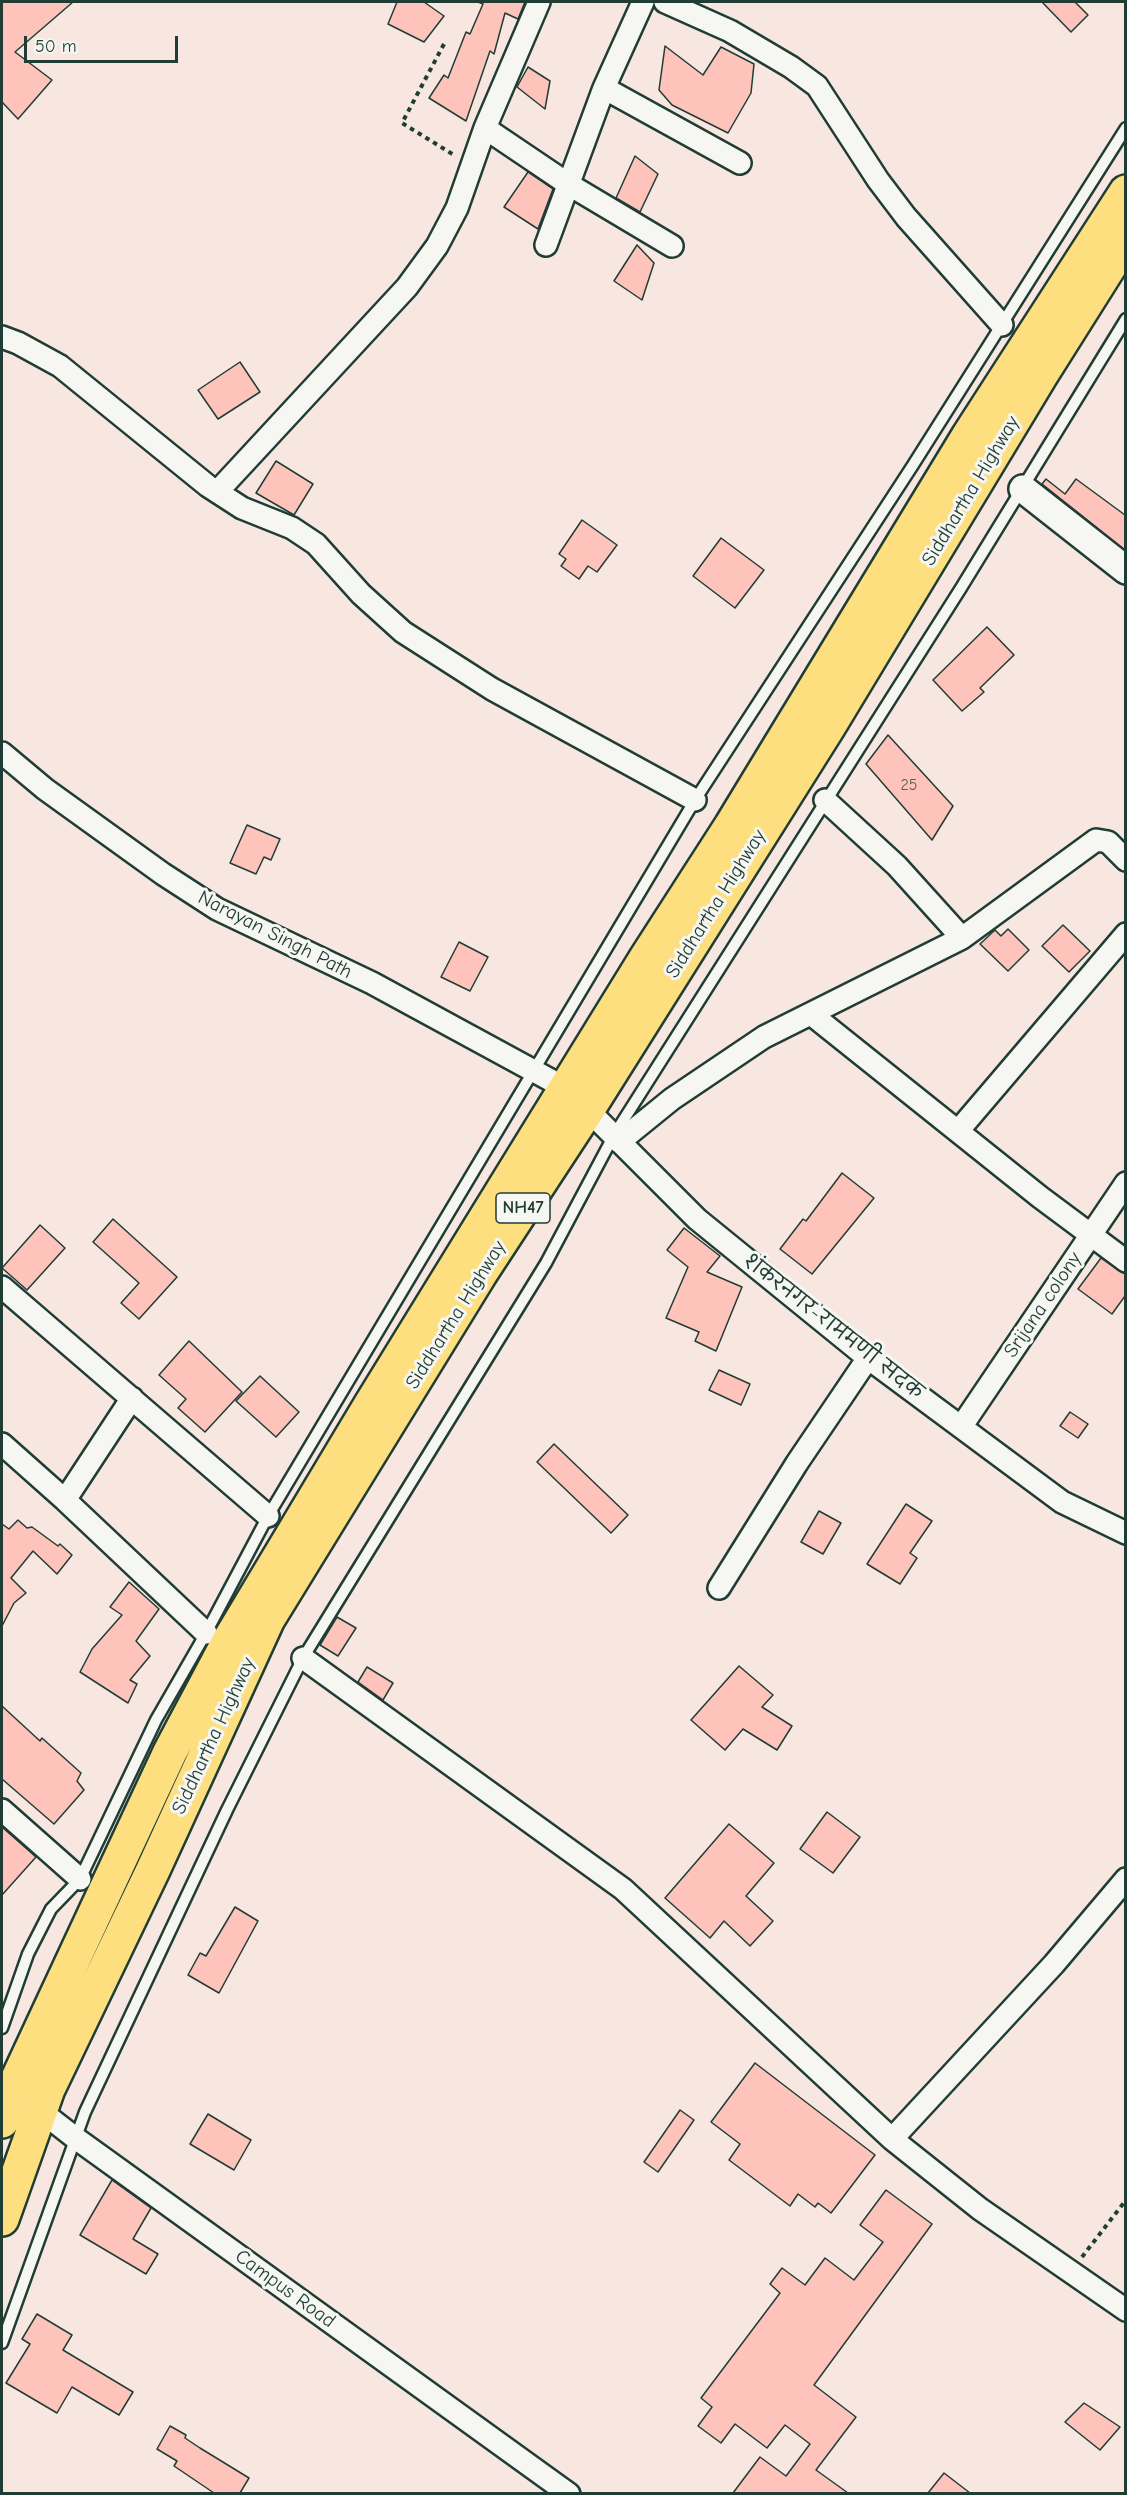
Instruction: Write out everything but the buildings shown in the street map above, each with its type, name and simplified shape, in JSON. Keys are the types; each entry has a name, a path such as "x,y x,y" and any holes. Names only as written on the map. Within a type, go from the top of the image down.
{"highway":[{"name":"Siddhartha Highway","path":"2,2219 48,2089 153,1870 268,1619 480,1274 577,1099 646,958 731,826 969,435 1125,192"},
{"name":"Siddhartha Highway","path":"5,2099 170,1752 230,1639 359,1423 829,726 1125,240"}],"street":[{"path":"217,492 407,287 437,246 457,208 484,128 539,2"},
{"path":"546,245 604,88 643,2"},
{"path":"665,2 730,32 791,67 817,86 892,198 1002,325"},
{"path":"604,88 740,163"},
{"path":"484,128 568,184 672,246"},
{"path":"2,337 60,366 217,492 242,508 291,528 316,544 361,594 403,632 492,689 695,800"},
{"path":"1023,489 1125,570"},
{"name":"Narayan Singh Path","path":"2,753 62,802 163,874 217,909 372,983 534,1071 577,1099"},
{"path":"825,800 897,866 962,938"},
{"path":"616,1138 764,1037 962,938 1096,840 1108,842 1125,860"},
{"path":"958,1131 1125,934"},
{"path":"811,1014 1125,1261"},
{"name":"शंकरनगर-राममणी सदक","path":"577,1099 697,1219 868,1358 1062,1502 1125,1533"},
{"name":"Srijana colony","path":"961,1427 1125,1183"},
{"path":"2,1287 268,1516"},
{"path":"719,1588 797,1464 868,1358"},
{"path":"65,1500 132,1398"},
{"path":"2,1444 207,1633"},
{"path":"303,1658 623,1889 892,2139 980,2209 1125,2310"},
{"path":"2,1810 80,1880"},
{"path":"892,2139 1054,1964 1125,1879"},
{"name":"Campus Road","path":"5,2099 40,2110 74,2137 569,2493"}],"lane":[{"path":"2,2028 28,1954 51,1909 80,1880 156,1720 207,1633 268,1516 695,800 1002,325 1125,128"},
{"path":"2,2343 74,2137 226,1810 303,1658 546,1263 616,1138 825,800 1023,489 1125,320"}],"path":[{"path":"444,44 402,123 472,167"},
{"path":"1070,2271 1125,2200"}]}
